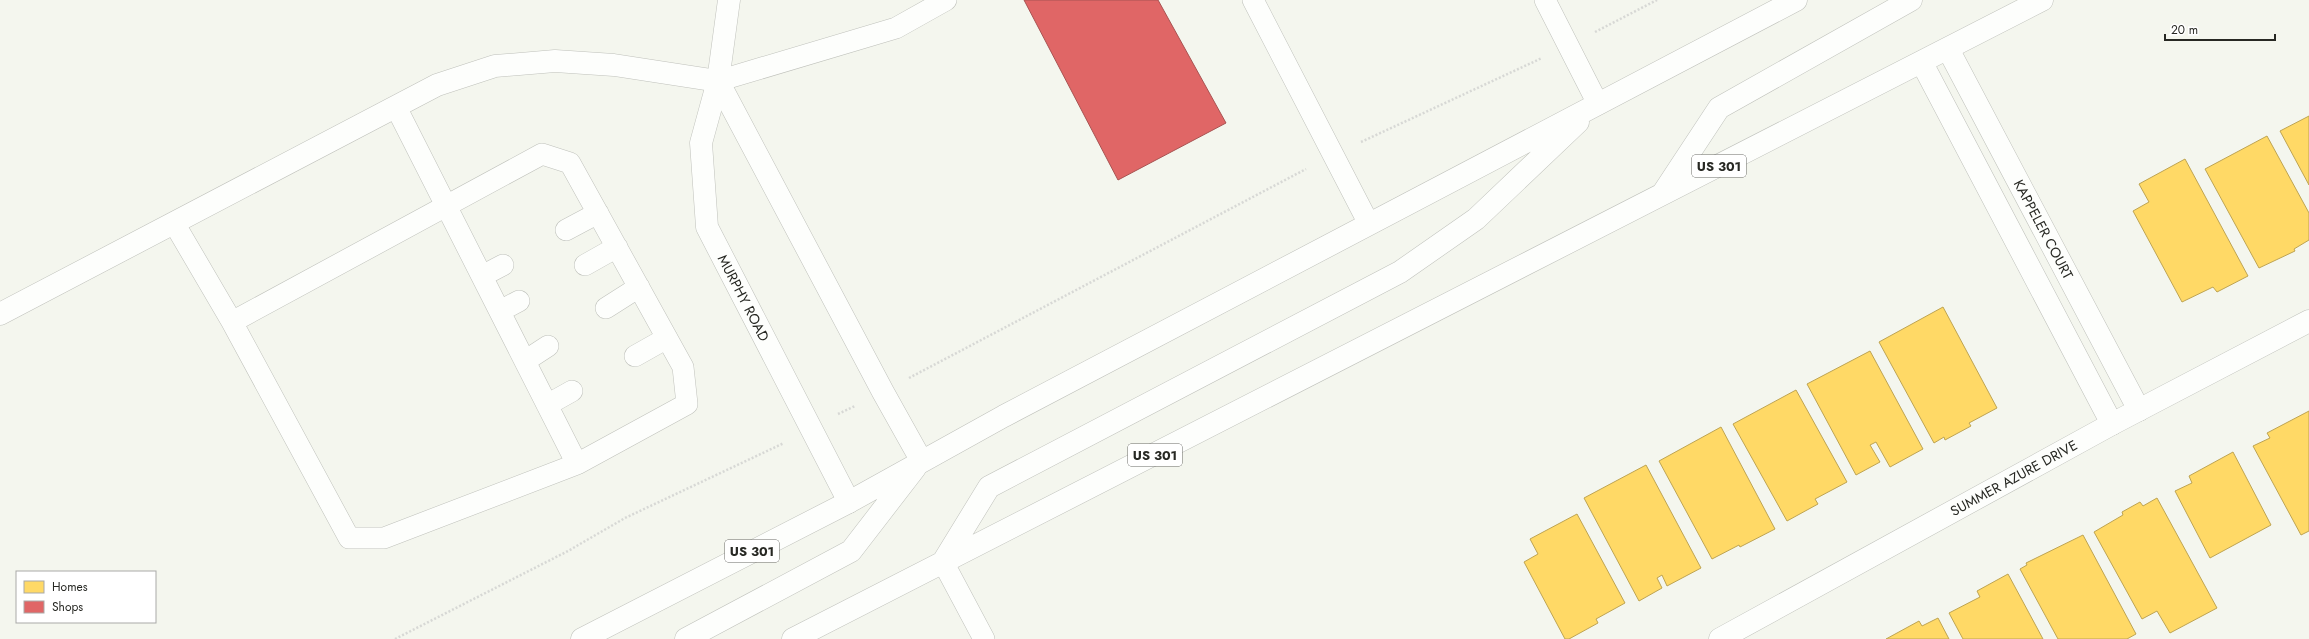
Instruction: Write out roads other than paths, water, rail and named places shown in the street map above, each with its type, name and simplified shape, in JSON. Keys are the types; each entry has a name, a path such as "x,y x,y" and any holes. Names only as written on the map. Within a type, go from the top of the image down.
{"main road":[{"name":"MURPHY ROAD","path":"729,0 718,81 701,143 706,227 849,502"},
{"name":"US 301","path":"582,639 849,502 921,460 1796,0"},
{"path":"1662,194 1719,108 1911,0"},
{"name":"US 301","path":"793,639 1662,194 1922,63 2042,0"},
{"name":"KAPPELER COURT","path":"1948,49 2139,410"},
{"path":"0,314 437,85 494,66 555,61 607,64 718,81 879,385 921,460 851,551 686,639"},
{"path":"1922,63 2112,424"},
{"path":"943,562 989,487 1400,272 1476,220 1598,104"},
{"name":"SUMMER AZURE DRIVE","path":"1720,639 2112,424 2309,321"}],"lane":[{"path":"718,81 896,28 946,0"},
{"path":"1253,0 1370,224"},
{"path":"1545,0 1598,104"},
{"path":"396,106 577,464"},
{"path":"174,223 232,322 349,538 384,538 577,464 687,404 683,367 570,163 542,154 232,322"},
{"path":"566,230 598,212"},
{"path":"585,265 617,247"},
{"path":"482,276 503,265"},
{"path":"606,308 639,286"},
{"path":"500,312 519,301"},
{"path":"635,356 667,338"},
{"path":"525,360 548,346"},
{"path":"547,405 572,391"},
{"path":"943,562 984,639"}]}
